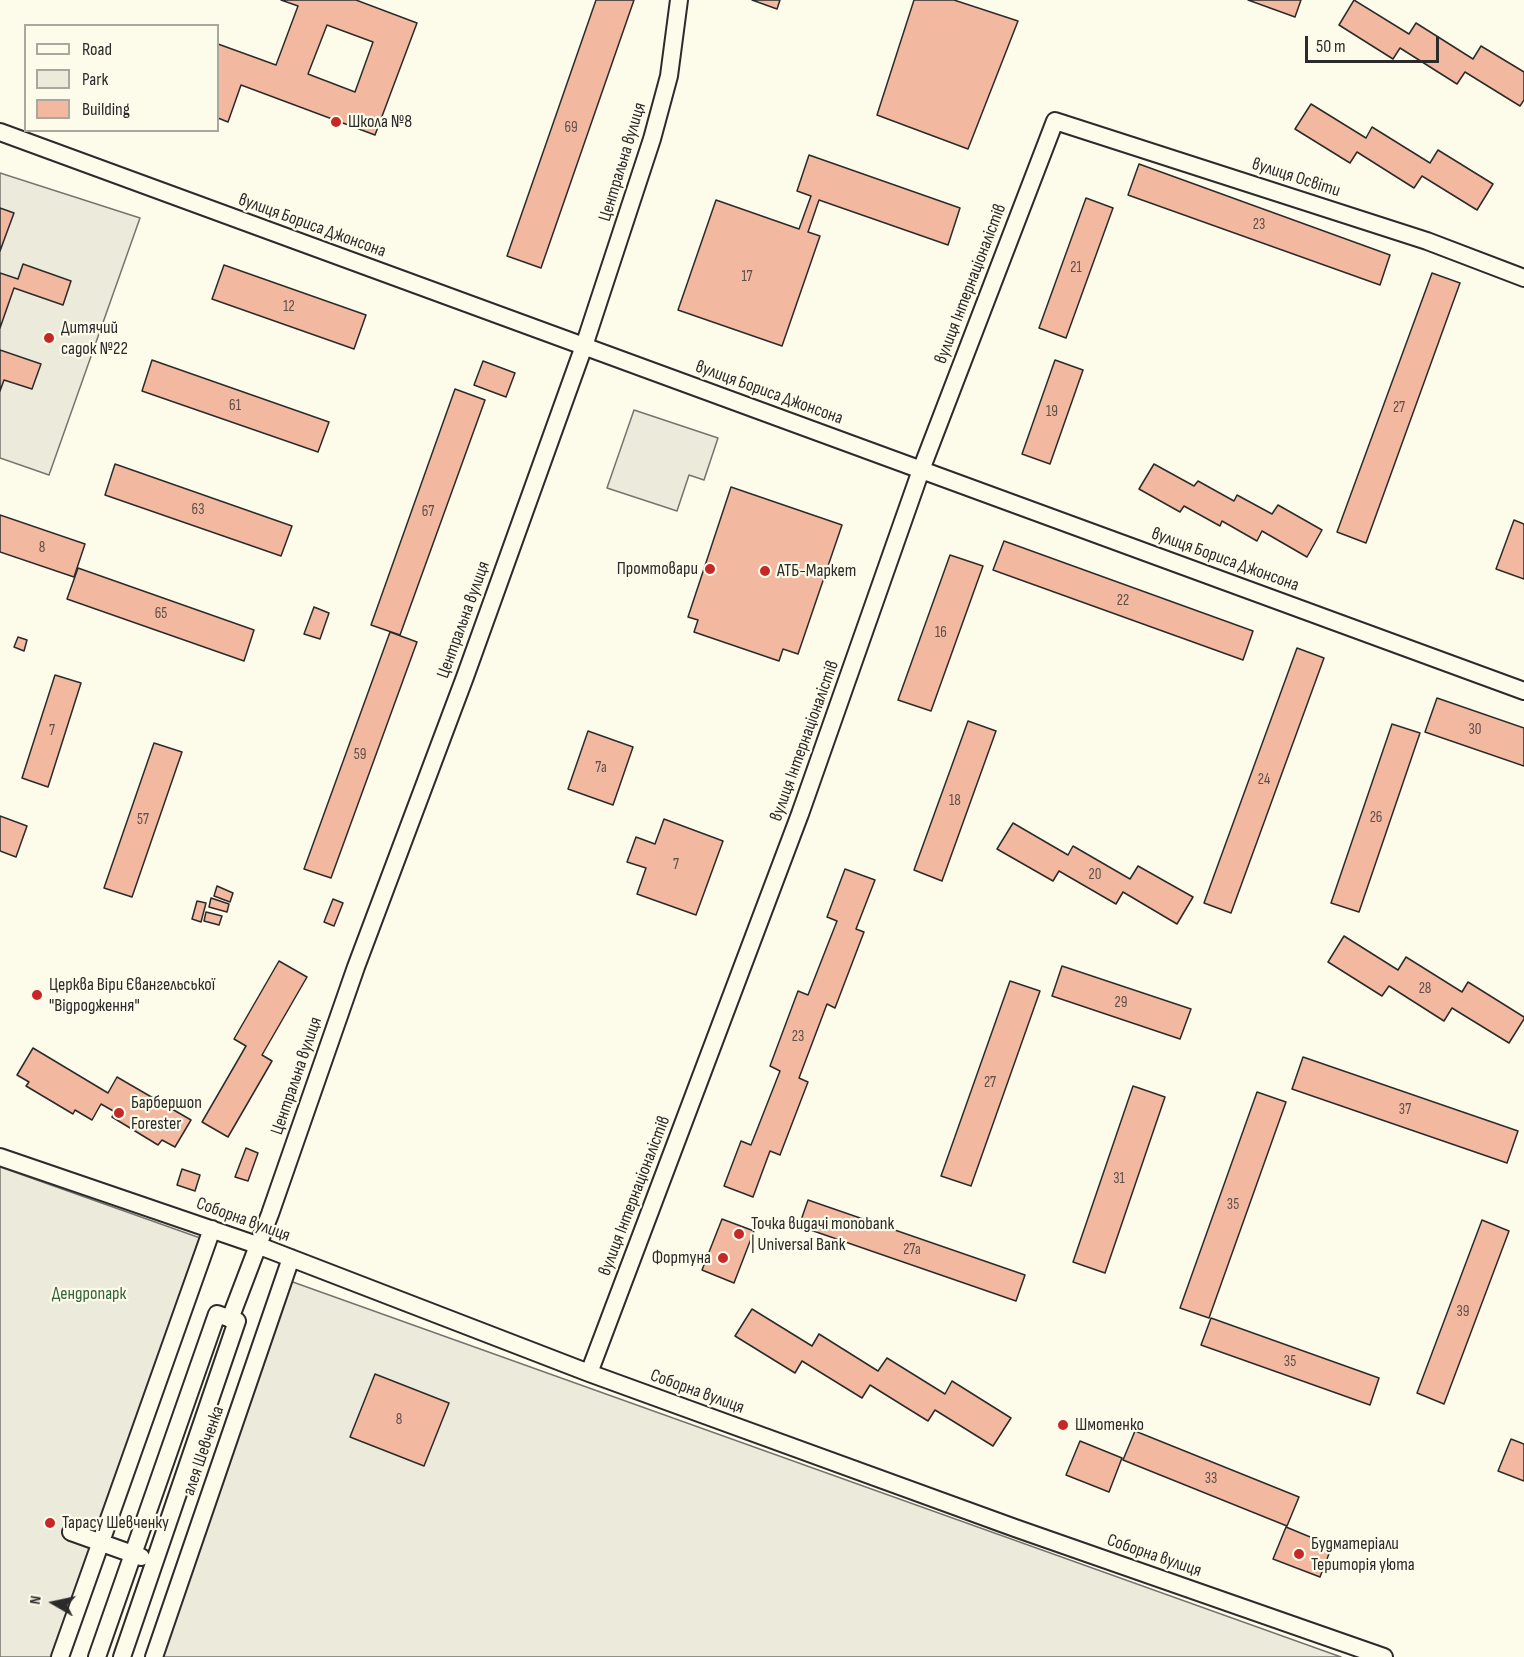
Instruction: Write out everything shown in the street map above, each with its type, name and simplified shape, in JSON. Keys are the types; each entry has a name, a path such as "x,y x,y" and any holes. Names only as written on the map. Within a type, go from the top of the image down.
{"street":[{"name":"Центральна вулиця","path":"257,1245 270,1214 356,967 465,677 584,345 652,140 669,76 679,0"},
{"name":"вулиця Освіти","path":"1055,121 1427,241 1524,278"},
{"name":"вулиця Інтернаціоналістів","path":"589,1373 800,814 921,470 1055,121"},
{"name":"вулиця Бориса Джонсона","path":"0,132 1524,691"},
{"name":"Соборна вулиця","path":"0,1157 257,1245 589,1373 1015,1528 1384,1657"},
{"path":"60,1657 212,1229"},
{"name":"алея Шевченка","path":"230,1319 257,1245"},
{"name":"алея Шевченка","path":"154,1657 291,1258"},
{"name":"алея Шевченка","path":"97,1657 216,1314 237,1322 122,1657"},
{"path":"71,1532 155,1562"}],"green space":[{"name":"Дитячий садок №22","path":"0,173 140,218 49,475 0,458"},
{"name":"Дендропарк","path":"0,1167 203,1239 51,1657 0,1657"},
{"path":"290,1281 1341,1657 161,1657"}],"shaded area":[{"path":"634,410 718,438 704,480 689,475 677,511 607,488"}],"building":[{"path":"281,0 356,0 417,23 375,135 241,85 228,122 219,118 219,44 276,65 298,6","holes":["327,25 373,42 355,92 308,74"]},
{"path":"596,0 634,0 541,268 507,256"},
{"path":"752,0 780,0 777,9"},
{"path":"914,0 954,0 1018,21 968,149 877,115"},
{"path":"1248,0 1301,0 1295,17"},
{"path":"1354,0 1409,34 1416,23 1473,59 1481,46 1524,72 1524,100 1520,106 1465,72 1457,84 1400,48 1393,59 1339,25"},
{"path":"1311,104 1366,138 1372,127 1430,163 1438,150 1493,184 1477,210 1422,176 1414,188 1357,152 1350,163 1295,129"},
{"path":"809,155 960,208 948,245 819,200 808,232 820,236 782,346 678,310 716,200 799,229 811,196 797,191"},
{"path":"1139,164 1390,255 1380,285 1128,195"},
{"path":"1086,198 1113,208 1066,338 1039,328"},
{"path":"0,208 14,213 0,251"},
{"path":"23,264 71,281 63,305 14,288 0,328 0,273 18,279"},
{"path":"224,265 366,315 354,349 212,299"},
{"path":"1432,273 1460,283 1366,543 1337,532"},
{"path":"0,350 41,364 32,389 4,380 0,391"},
{"path":"152,360 329,422 318,452 142,391"},
{"path":"1055,360 1083,370 1050,464 1022,454"},
{"path":"483,361 515,373 506,397 474,385"},
{"path":"455,389 485,400 400,635 371,625"},
{"path":"115,464 292,526 281,556 105,495"},
{"path":"1154,464 1194,486 1198,481 1234,501 1237,495 1272,514 1278,505 1322,530 1307,557 1262,531 1257,541 1222,521 1220,526 1184,506 1180,512 1139,489"},
{"name":"АТБ-Маркет","path":"731,487 842,525 798,654 783,649 779,661 694,632 698,620 688,617"},
{"path":"0,515 85,544 74,577 0,552"},
{"path":"1514,520 1524,524 1524,579 1496,569"},
{"path":"1004,541 1253,631 1243,660 993,570"},
{"path":"950,555 983,566 931,711 898,700"},
{"path":"78,568 254,630 244,661 67,599"},
{"path":"314,607 329,613 320,639 304,634"},
{"path":"390,632 417,642 331,878 304,869"},
{"path":"18,637 27,640 24,651 14,647"},
{"path":"1297,648 1324,658 1231,913 1204,903"},
{"path":"55,675 81,683 48,787 22,778"},
{"path":"1437,698 1524,728 1524,766 1425,732"},
{"path":"968,721 996,731 942,881 914,870"},
{"path":"1392,724 1420,733 1359,912 1331,903"},
{"path":"588,731 633,747 613,805 568,789"},
{"path":"154,743 182,752 132,897 104,888"},
{"path":"0,816 27,826 16,857 0,851"},
{"path":"664,819 723,841 696,915 637,894 646,868 627,862 636,837 655,844"},
{"path":"1013,823 1068,855 1073,846 1130,879 1138,866 1193,897 1177,924 1123,892 1116,904 1059,871 1053,881 997,849"},
{"path":"845,869 875,880 856,929 864,932 835,1008 827,1004 799,1078 808,1082 780,1155 770,1151 753,1197 724,1186 741,1141 751,1145 780,1071 770,1066 798,991 808,995 837,921 827,917"},
{"path":"217,886 233,893 230,902 214,896"},
{"path":"211,898 229,904 227,912 209,907"},
{"path":"333,899 343,903 334,926 324,922"},
{"path":"197,901 206,903 201,922 192,919"},
{"path":"206,912 222,916 219,925 204,921"},
{"path":"1344,936 1398,970 1406,957 1462,992 1468,982 1524,1019 1509,1043 1452,1008 1444,1021 1389,986 1382,996 1328,962"},
{"path":"279,961 307,977 262,1055 272,1061 228,1137 202,1122 246,1046 234,1039"},
{"path":"1062,966 1191,1009 1180,1039 1052,996"},
{"path":"1010,981 1040,991 971,1186 941,1176"},
{"path":"33,1048 108,1093 117,1077 191,1120 175,1147 162,1140 158,1145 112,1117 115,1112 101,1104 92,1120 75,1110 73,1114 26,1086 29,1082 17,1075"},
{"path":"1303,1057 1518,1131 1507,1163 1292,1089"},
{"path":"1133,1086 1165,1097 1105,1273 1073,1262"},
{"path":"1257,1092 1286,1102 1209,1318 1180,1308"},
{"path":"246,1148 258,1153 248,1181 235,1177"},
{"path":"182,1169 200,1175 195,1191 177,1185"},
{"path":"808,1200 1025,1275 1016,1301 799,1226"},
{"path":"722,1219 754,1231 734,1283 702,1270"},
{"path":"1482,1220 1509,1231 1444,1404 1417,1393"},
{"path":"752,1309 812,1346 819,1334 878,1371 887,1358 945,1394 952,1381 1011,1418 993,1446 935,1410 928,1421 870,1385 862,1398 802,1361 795,1373 735,1336"},
{"path":"1211,1318 1379,1378 1370,1405 1201,1345"},
{"path":"375,1374 449,1403 424,1466 350,1437"},
{"path":"1135,1431 1299,1497 1287,1526 1123,1460"},
{"path":"1511,1439 1524,1444 1524,1481 1498,1471"},
{"path":"1080,1441 1122,1458 1109,1492 1066,1475"},
{"path":"1286,1527 1332,1546 1320,1577 1273,1559"}],"place":[{"name":"Школа №8","path":"336,122"},
{"name":"Дитячий садок №22","path":"49,338"},
{"name":"Промтовари","path":"710,569"},
{"name":"АТБ-Маркет","path":"765,571"},
{"name":"Церква Віри Євангельської \"Відродження\"","path":"37,995"},
{"name":"Барбершоп Forester","path":"119,1113"},
{"name":"Точка видачі monobank | Universal Bank","path":"739,1234"},
{"name":"Фортуна","path":"723,1258"},
{"name":"Шмотенко","path":"1063,1425"},
{"name":"Тарасу Шевченку","path":"50,1523"},
{"name":"Будматеріали Територія уюта","path":"1299,1554"}]}
